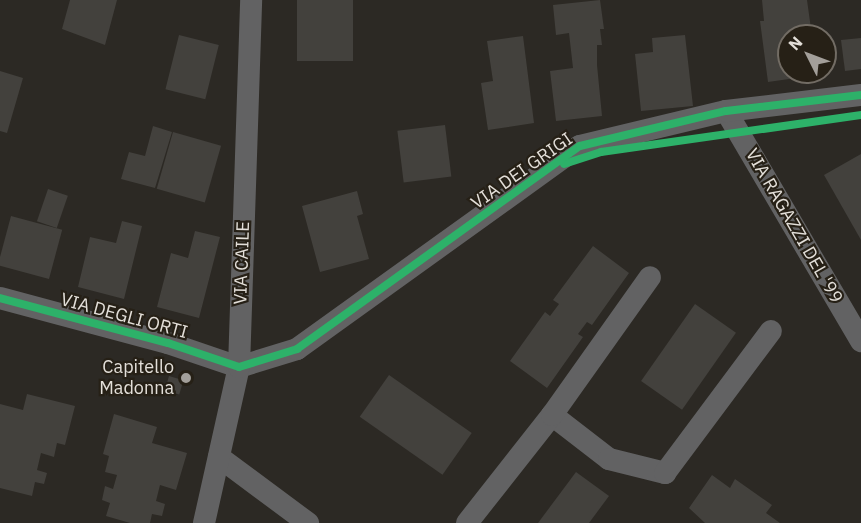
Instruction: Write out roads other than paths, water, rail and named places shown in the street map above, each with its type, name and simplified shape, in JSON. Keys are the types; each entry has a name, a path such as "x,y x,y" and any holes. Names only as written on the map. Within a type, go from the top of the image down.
{"street":[{"name":"VIA CAILE","path":"204,523 239,367 251,0"},
{"name":"VIA DEI GRIGI","path":"239,367 297,349 580,146 726,111 861,95"},
{"name":"VIA RAGAZZI DEL '99","path":"726,111 861,341"},
{"path":"467,523 552,415 650,277"},
{"name":"VIA DEGLI ORTI","path":"0,298 178,346 239,367"},
{"path":"552,415 609,459 665,473 771,331"},
{"path":"219,457 308,523"}],"place":[{"name":"Capitello Madonna","path":"186,378"}]}
